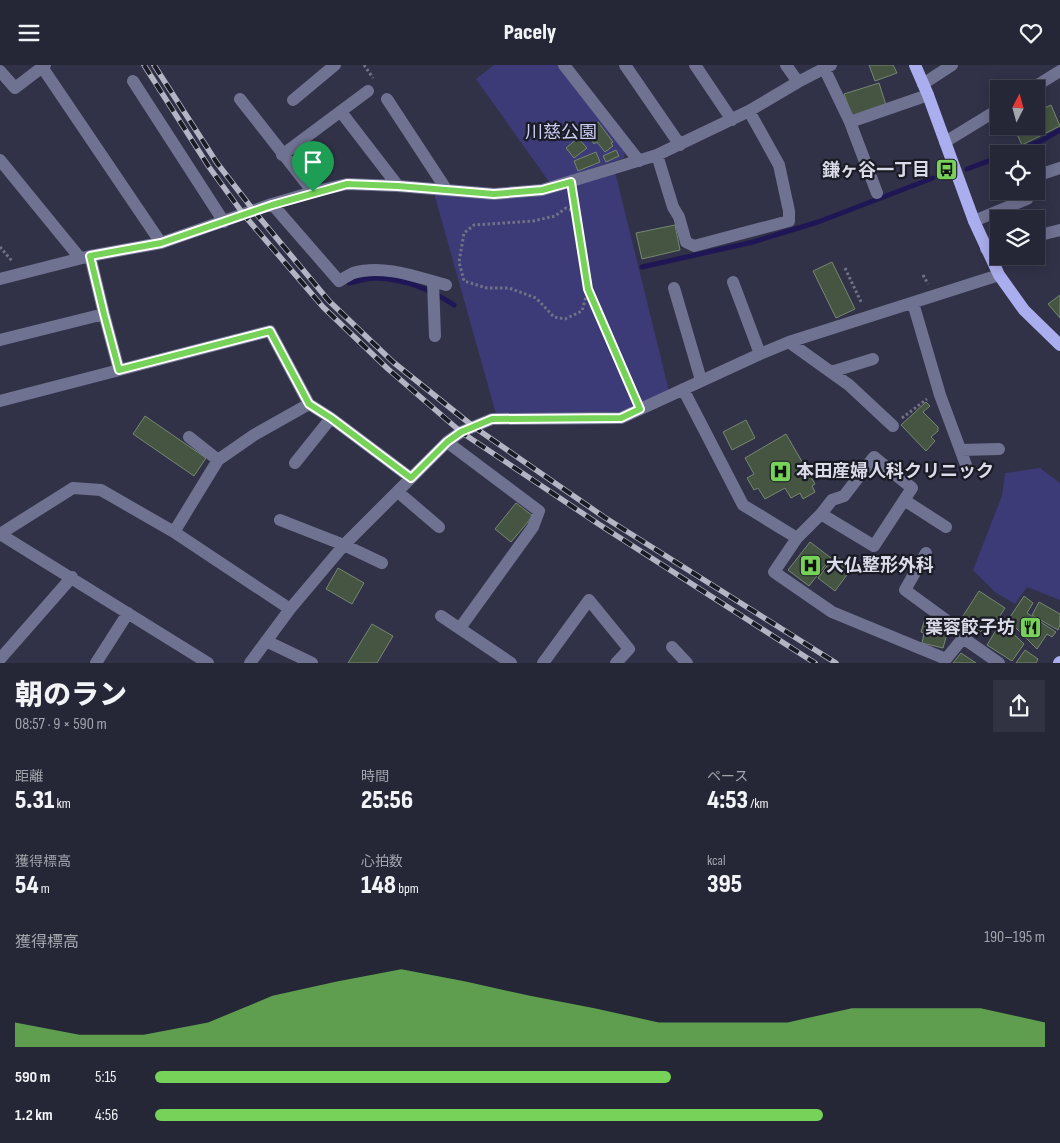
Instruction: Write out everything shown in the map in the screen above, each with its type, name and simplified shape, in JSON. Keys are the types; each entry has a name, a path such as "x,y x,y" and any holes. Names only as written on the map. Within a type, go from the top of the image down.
{"main road":[{"path":"915,65 974,221 999,275 1024,310 1060,345"}],"street":[{"path":"293,100 335,65"},
{"path":"564,65 639,161"},
{"path":"625,65 680,145"},
{"path":"694,65 732,119"},
{"path":"786,65 798,82"},
{"path":"850,122 926,90 952,65"},
{"path":"0,71 15,88 44,66 161,243"},
{"path":"0,279 85,257 161,243 272,205 347,184 446,189 494,194 542,190 657,155 749,111 827,67 877,193"},
{"path":"1045,80 1060,71"},
{"path":"133,81 224,222"},
{"path":"282,155 368,91"},
{"path":"240,99 282,155 313,192"},
{"path":"387,99 446,189"},
{"path":"657,155 686,242 694,246 789,221 789,211 779,165 749,111"},
{"path":"341,112 398,186"},
{"path":"945,142 990,114"},
{"path":"1,163 85,257 104,314 119,370"},
{"path":"1045,173 1060,168"},
{"path":"974,221 1025,200"},
{"path":"272,205 339,281 353,273 385,271 440,283 435,336"},
{"path":"1045,234 1060,230"},
{"path":"986,249 990,248"},
{"path":"250,663 290,609 344,545 447,442 461,432 492,419 621,418 701,380 790,342 999,275"},
{"path":"732,282 760,354"},
{"path":"674,288 701,380"},
{"path":"914,303 940,395 966,465"},
{"path":"0,340 104,314"},
{"path":"0,401 270,331 309,404 331,418 411,478"},
{"path":"790,342 849,385 893,426"},
{"path":"831,372 873,359"},
{"path":"683,389 742,505 797,538"},
{"path":"174,532 218,460 254,435 309,404"},
{"path":"295,463 331,418"},
{"path":"189,437 218,460"},
{"path":"447,442 539,511 533,527 460,628"},
{"path":"961,450 999,449"},
{"path":"821,514 874,547 912,488 874,457 844,496 832,500 797,538 774,572 832,612 946,661 962,638"},
{"path":"208,663 0,534 73,488 101,490 174,532 290,609"},
{"path":"398,491 439,527"},
{"path":"904,500 946,527"},
{"path":"280,520 344,545 382,563"},
{"path":"926,553 905,591 957,628 962,638 999,663"},
{"path":"0,659 72,577"},
{"path":"543,663 589,600 629,649 616,663"},
{"path":"96,663 128,613"},
{"path":"441,616 511,663"},
{"path":"266,641 312,663"},
{"path":"672,647 687,663"}],"path":[{"path":"571,182 588,289 640,409"},
{"path":"576,212 566,209 555,216 533,221 474,225 464,233 459,261 464,281 487,288 509,288 536,298 554,317 565,319 582,311 588,289"},
{"path":"845,268 868,317"}],"green space":[{"name":"川慈公園","path":"494,65 558,65 625,151 624,158 550,183 476,79"},
{"path":"615,172 669,391 621,412 496,414 434,193 480,197"},
{"path":"1040,468 1060,483 1060,600 1027,587 1015,604 995,592 973,570 1002,496 1005,473"}],"building":[{"path":"869,65 893,65 897,73 875,81"},
{"path":"879,83 886,105 852,116 844,94"},
{"path":"1051,105 1060,126 1045,134 1045,108"},
{"path":"598,122 613,142 611,143 613,146 605,152 597,142 594,144 590,138 592,136 590,133 585,137 583,134"},
{"path":"1017,135 1042,135 1022,145"},
{"path":"578,138 587,148 574,158 566,148"},
{"path":"616,150 619,156 606,162 603,156"},
{"path":"596,152 600,162 578,171 574,161"},
{"path":"675,225 680,250 642,259 636,233"},
{"path":"832,262 855,309 836,318 813,271"},
{"path":"1060,295 1060,318 1048,304"},
{"path":"926,402 930,406 923,412 938,427 938,431 931,437 935,441 926,451 901,425"},
{"path":"145,416 206,458 194,476 133,434"},
{"path":"746,420 755,438 732,450 723,432"},
{"path":"786,434 815,484 812,486 815,492 803,499 800,493 791,498 785,488 765,499 758,488 754,490 747,478 754,474 745,458"},
{"path":"516,503 533,516 511,542 495,529"},
{"path":"810,542 831,558 809,586 788,570"},
{"path":"835,555 852,568 835,591 818,578"},
{"path":"338,568 364,583 352,604 326,589"},
{"path":"979,591 1005,608 988,634 982,630 981,632 971,625 973,623 963,616"},
{"path":"1024,596 1033,603 1027,613 1056,632 1052,637 1047,634 1037,649 1008,620"},
{"path":"1039,602 1060,614 1058,630 1032,615"},
{"path":"925,618 947,623 944,633 947,634 943,648 922,643 924,633 921,632"},
{"path":"1001,622 1024,644 1012,661 987,645"},
{"path":"372,624 393,636 377,663 348,663"},
{"path":"1025,650 1038,659 1036,663 1016,663"},
{"path":"961,653 976,663 953,663"}],"waterway":[{"path":"1031,145 1060,130"},
{"path":"967,169 990,160"},
{"path":"642,267 753,242 818,222 933,178"},
{"path":"349,283 373,278 397,280 436,294 454,305"}],"railway":[{"path":"144,65 209,167 244,215 323,307 388,369 461,432 600,525 815,663"},
{"path":"154,65 217,163 254,211 329,301 393,362 474,427 604,517 836,663"}],"place":[{"name":"鎌ヶ谷一丁目","path":"946,170"},
{"name":"本田産婦人科クリニック","path":"780,471"},
{"name":"大仏整形外科","path":"810,565"},
{"name":"葉蓉餃子坊","path":"1031,627"}],"route":[{"path":"571,182 588,289 640,409 621,418 492,419 461,432 447,442 411,478 331,418 309,404 270,331 119,370 90,256 161,243 313,192 347,184 446,189 494,194 542,190 571,182"}]}
